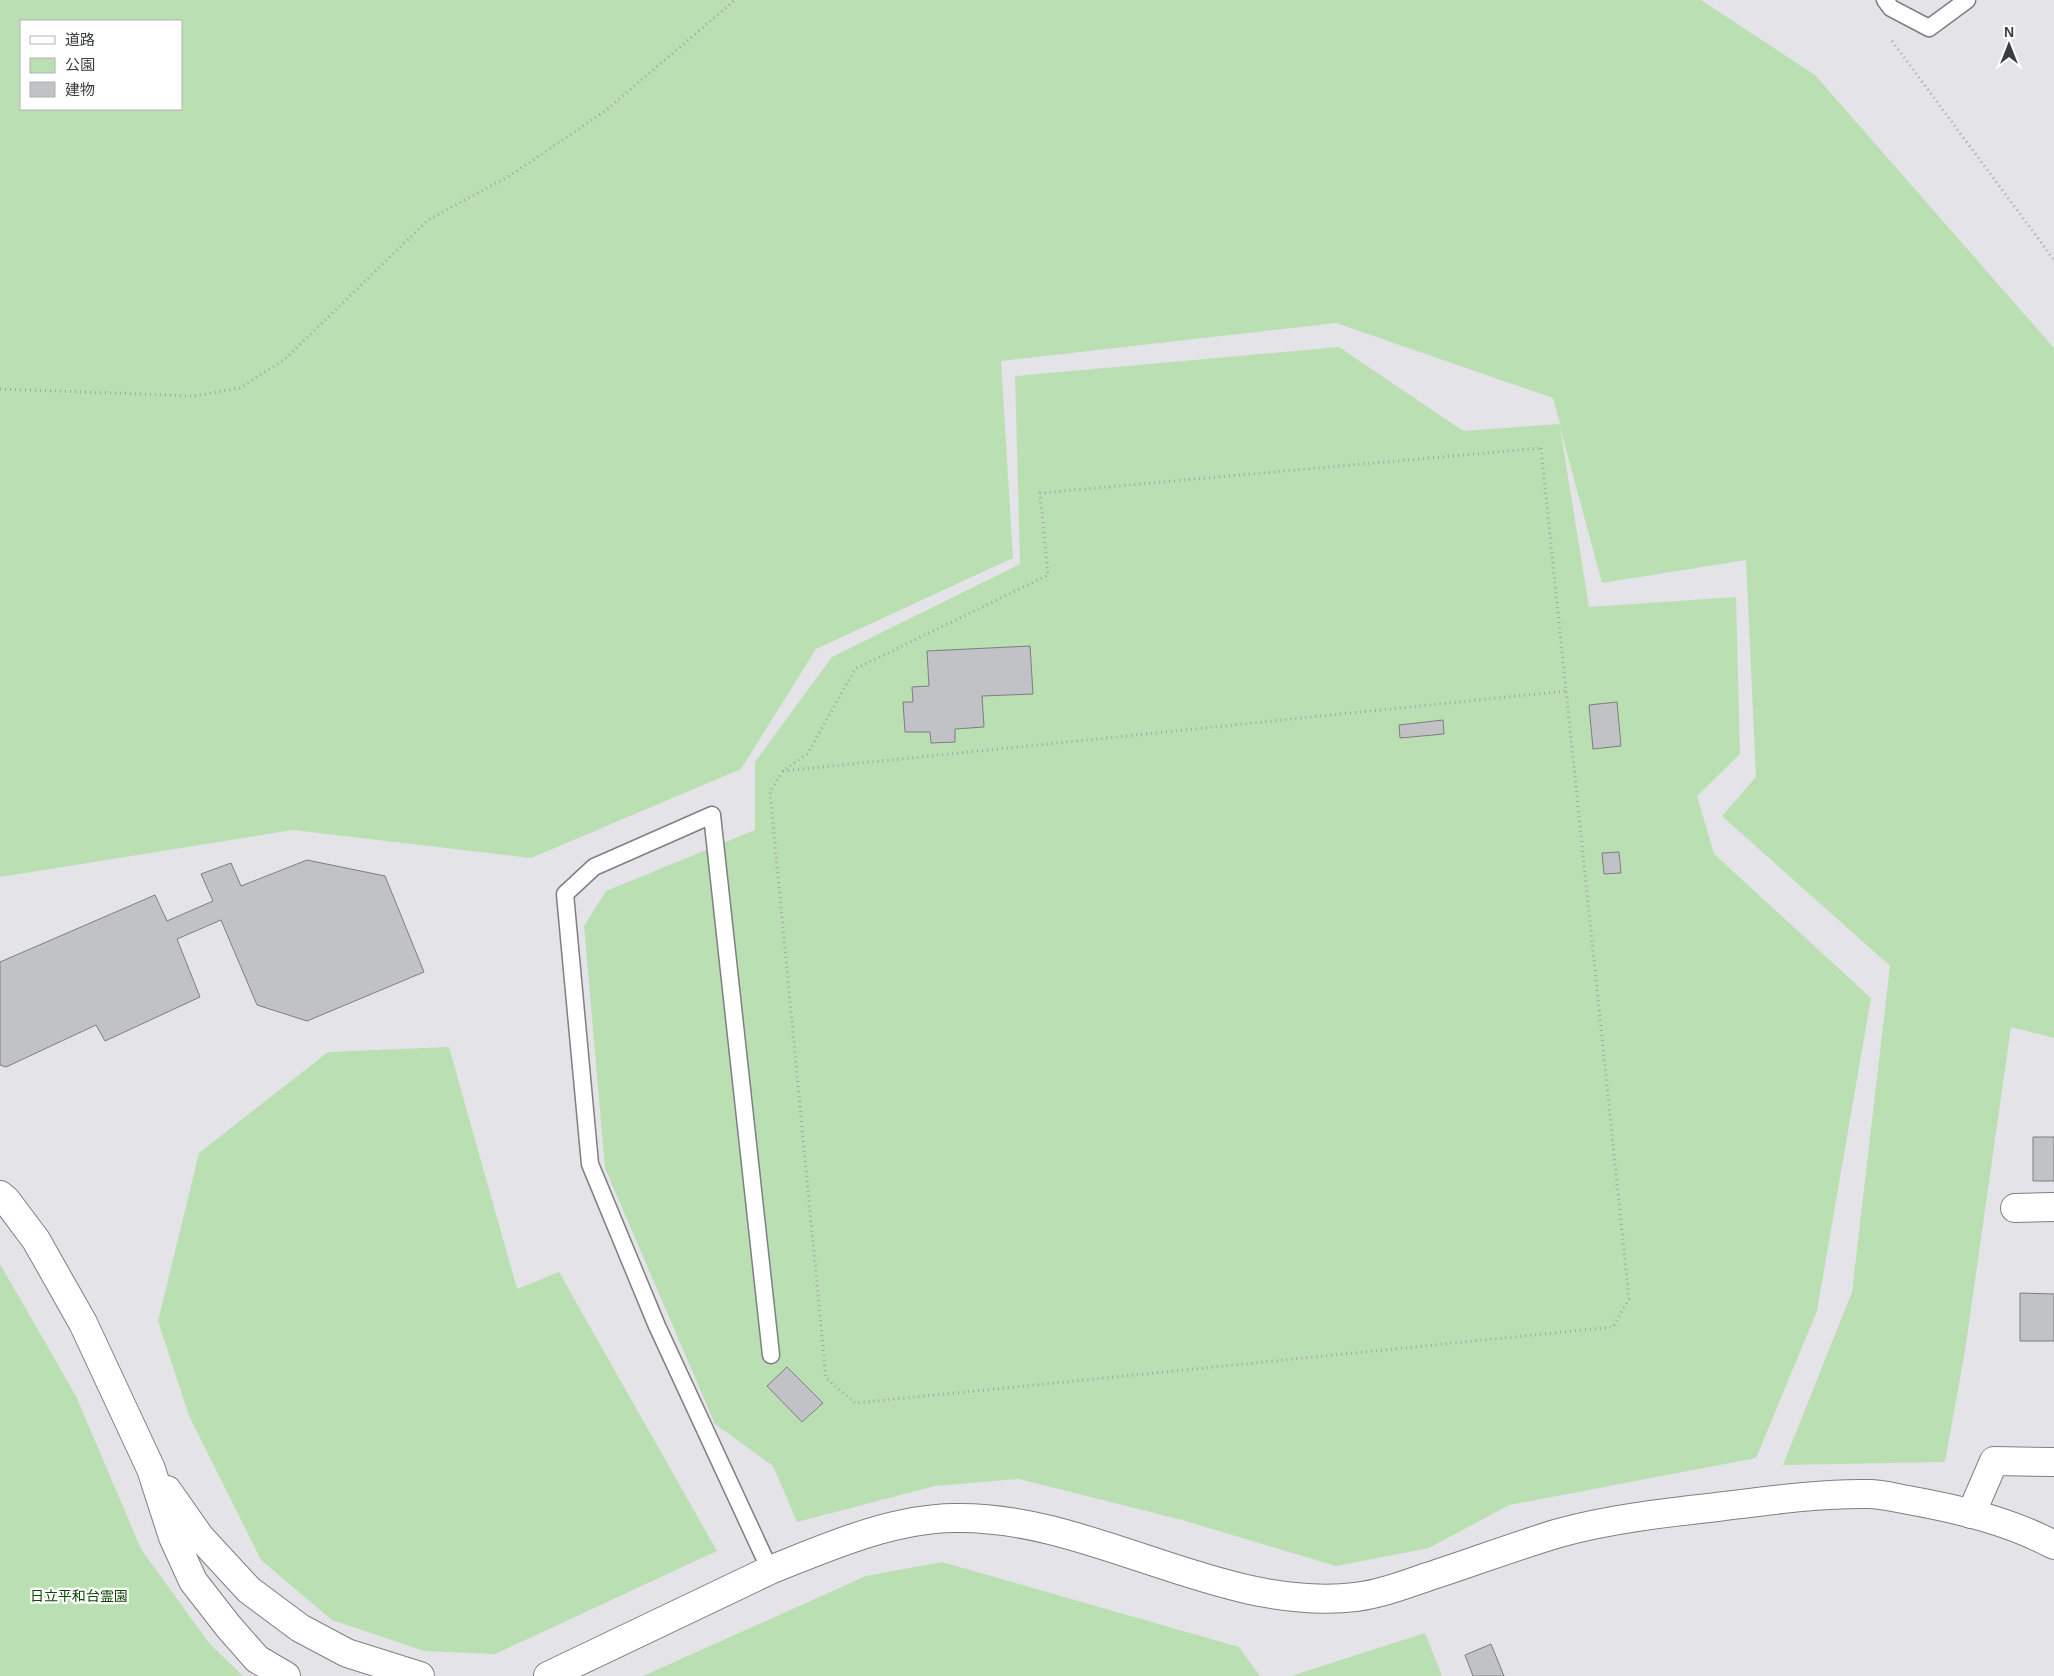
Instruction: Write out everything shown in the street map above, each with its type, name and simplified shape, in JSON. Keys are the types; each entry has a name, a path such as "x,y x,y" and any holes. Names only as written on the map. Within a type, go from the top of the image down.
{"street":[{"path":"0,1195 6,1200 36,1240 83,1323 151,1469 173,1536 193,1580 228,1626 258,1659 286,1676"},
{"path":"2015,1208 2054,1208"},
{"path":"1971,1514 1994,1461 2054,1462"},
{"path":"151,1469 200,1536 249,1590 300,1628 348,1653 420,1676"},
{"path":"548,1676 770,1570 855,1537 906,1524 954,1518 1002,1521 1065,1534 1243,1589 1305,1598 1357,1597 1402,1586 1561,1533 1639,1517 1782,1499 1871,1494 1971,1514 2029,1532 2054,1545"}],"lane":[{"path":"1885,0 1891,8 1929,28 1967,0"},
{"path":"770,1355 712,815 594,867 566,894 590,1164 656,1326 770,1570"}],"path":[{"path":"0,389 194,396 240,388 286,359 428,220 511,175 604,111 735,0"},
{"path":"1890,38 2054,260"},
{"path":"1541,448 1629,1299 1613,1327 854,1403 826,1378 822,1344 770,792 782,771 808,753 855,669 1048,575 1040,492 1541,448"},
{"path":"782,771 1566,691"}],"green space":[{"path":"0,0 1701,0 1815,75 2054,348 2054,1038 2011,1027 1965,1351 1945,1462 1783,1465 1852,1292 1890,966 1722,816 1756,777 1746,560 1602,583 1560,427 1589,607 1736,597 1740,754 1697,796 1714,854 1871,998 1817,1311 1756,1458 1509,1505 1429,1548 1336,1566 1182,1520 1019,1479 935,1486 797,1522 773,1466 715,1424 605,1168 584,926 606,891 755,830 755,762 832,657 1020,564 1015,376 1339,347 1463,431 1560,424 1553,398 1336,323 1001,361 1013,558 816,649 741,769 531,858 293,830 0,877"},
{"path":"449,1047 517,1289 559,1272 717,1551 495,1654 424,1651 332,1620 261,1560 189,1416 158,1321 199,1153 328,1052"},
{"name":"日立平和台霊園","path":"0,1264 76,1396 141,1549 209,1643 243,1676 0,1676"},
{"path":"942,1562 1239,1647 1260,1676 643,1676 866,1576"},
{"path":"1425,1633 1442,1676 1291,1676"}],"building":[{"path":"1030,646 1033,694 982,696 984,727 955,729 955,742 931,743 930,732 905,732 903,702 913,702 912,687 929,686 927,651"},
{"path":"1617,702 1621,746 1593,749 1589,705"},
{"path":"1443,720 1444,734 1400,738 1399,725"},
{"path":"1619,852 1621,873 1604,874 1602,853"},
{"path":"307,860 385,876 424,972 307,1021 257,1005 221,920 177,939 200,997 105,1041 96,1025 6,1067 0,1065 0,962 155,895 167,921 213,901 201,874 231,863 241,886"},
{"path":"2033,1137 2054,1137 2054,1181 2033,1181"},
{"path":"2020,1293 2054,1294 2054,1341 2020,1341"},
{"path":"787,1367 823,1403 802,1422 767,1386"},
{"path":"1491,1644 1504,1676 1473,1676 1465,1655"}]}
